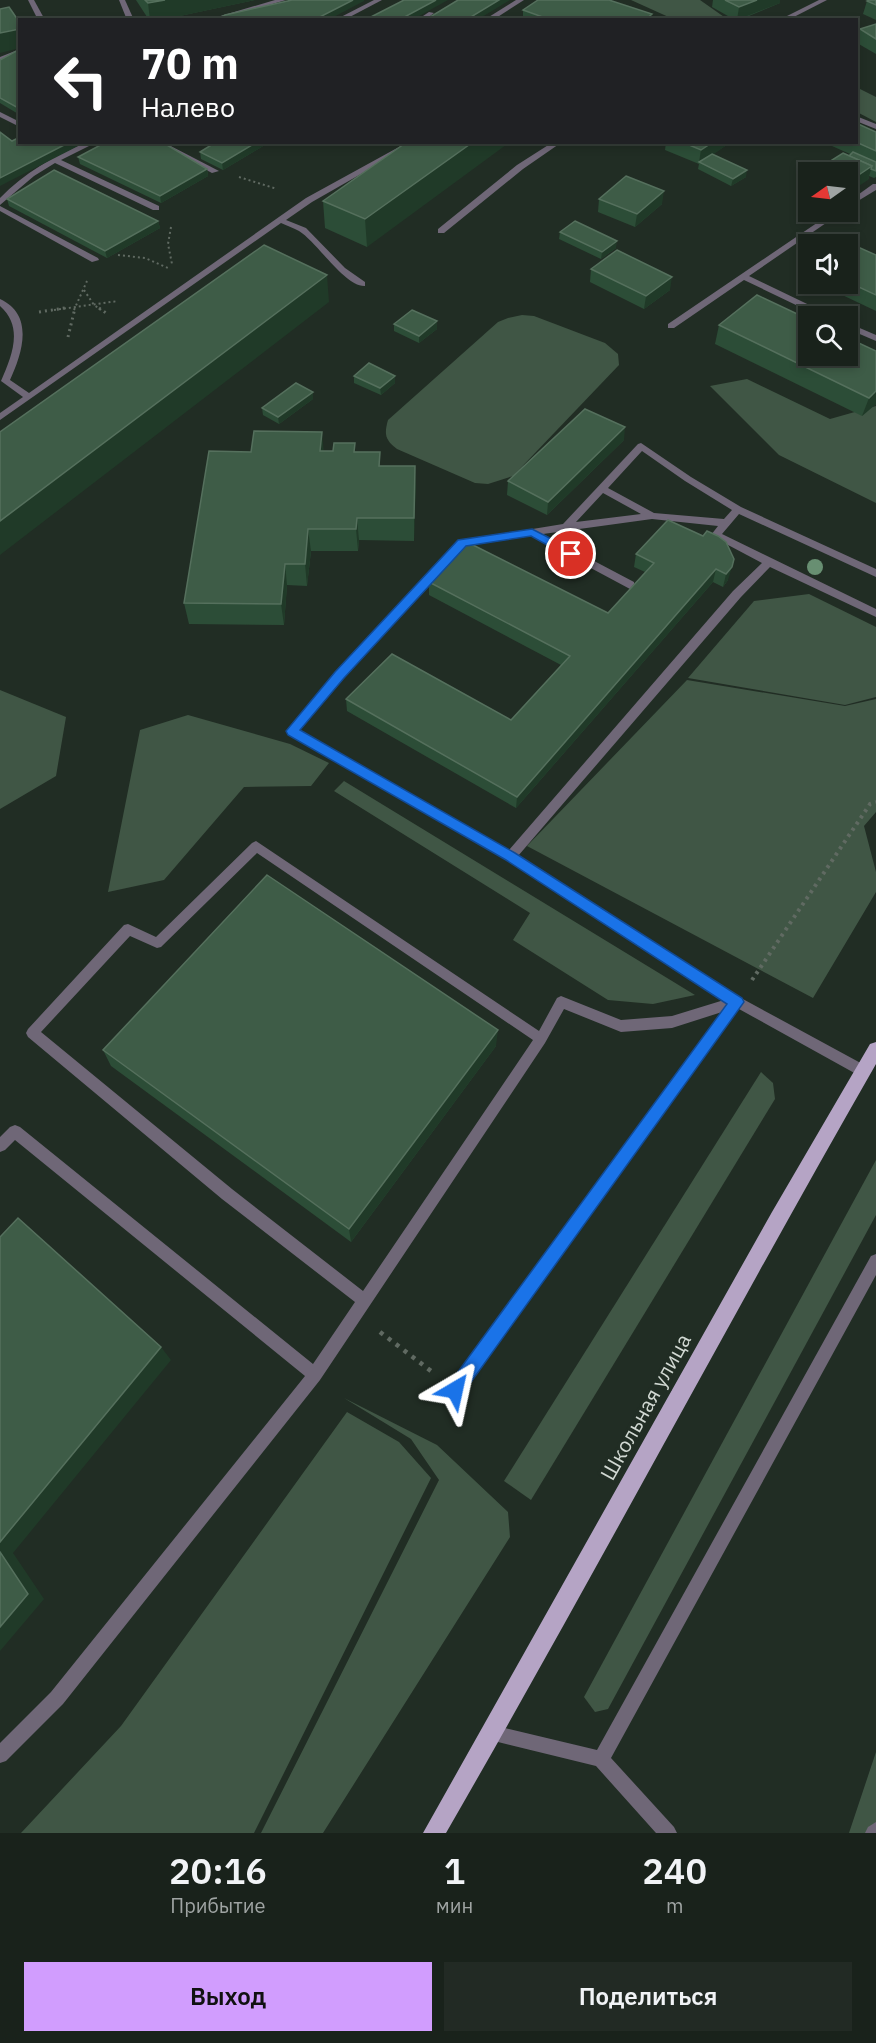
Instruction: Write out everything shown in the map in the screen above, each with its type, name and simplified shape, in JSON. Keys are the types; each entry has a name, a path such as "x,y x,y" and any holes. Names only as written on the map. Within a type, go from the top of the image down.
{"main road":[{"name":"Школьная улица","path":"434,1833 492,1734 778,1218 876,1049"}],"street":[{"path":"31,0 41,18"},
{"path":"122,0 130,18"},
{"path":"217,18 283,0"},
{"path":"342,18 379,0"},
{"path":"490,18 521,0"},
{"path":"786,18 824,0"},
{"path":"423,18 431,13"},
{"path":"0,59 18,52"},
{"path":"0,114 18,124"},
{"path":"858,119 876,127"},
{"path":"0,202 12,189 55,160 89,144"},
{"path":"160,144 215,171"},
{"path":"0,417 309,200 410,144"},
{"path":"441,231 520,167 556,144"},
{"path":"191,160 201,154"},
{"path":"55,160 156,208"},
{"path":"858,198 876,186"},
{"path":"0,208 96,260"},
{"path":"281,219 303,230 342,270 363,284"},
{"path":"671,326 823,222"},
{"path":"742,276 804,306"},
{"path":"0,302 15,315 19,331 18,355 5,381 29,397"},
{"path":"858,331 876,338"},
{"path":"566,527 641,446 688,479 738,509 876,573"},
{"path":"602,489 652,516"},
{"path":"738,509 716,535 876,613"},
{"path":"726,523 652,516 462,543 340,675 292,731 510,856 737,1002 863,1071"},
{"path":"532,532 630,585"},
{"path":"510,856 737,594 769,562"},
{"path":"364,1300 227,1194 32,1033 128,929 157,943 256,846 541,1039"},
{"path":"0,1755 57,1698 315,1375 541,1039 561,1002 621,1026 672,1022 737,1002"},
{"path":"455,1390 737,1002"},
{"path":"0,1146 15,1131 315,1375"},
{"path":"601,1760 876,1261"},
{"path":"492,1734 601,1760 668,1833"}],"path":[{"path":"215,171 309,200"},
{"path":"76,364 66,346 75,307 96,260 130,254 173,270 168,244 174,208 156,208"},
{"path":"15,315 128,299"},
{"path":"737,1002 870,804 876,802"},
{"path":"355,1314 455,1390"}],"green space":[{"path":"631,0 700,0 726,18 671,18"},
{"path":"858,88 876,97 876,122 858,113"},
{"path":"522,315 534,316 605,343 618,354 619,365 513,476 488,484 475,483 393,446 386,436 388,420 498,322"},
{"path":"747,379 830,419 876,406 876,503 779,455 710,386"},
{"path":"809,594 876,627 876,697 845,705 688,678 754,601"},
{"path":"687,680 845,706 876,699 876,812 864,826 876,872 876,892 813,998 527,846"},
{"path":"0,690 66,717 56,776 0,809"},
{"path":"188,715 290,744 329,763 311,786 244,787 164,880 108,892 140,730"},
{"path":"344,781 695,995 653,1004 608,1000 513,940 530,913 334,791"},
{"path":"761,1072 773,1083 775,1099 531,1500 504,1481"},
{"path":"876,1160 876,1215 608,1709 595,1712 584,1697"},
{"path":"344,1398 437,1445 508,1512 510,1537 323,1833 261,1833 439,1480 411,1439"},
{"path":"347,1412 399,1442 431,1478 254,1833 21,1833 121,1726"},
{"path":"876,1752 876,1833 849,1833"}],"building":[{"path":"145,0 165,0 148,3"},
{"path":"292,0 353,0 318,18 219,18"},
{"path":"404,0 436,0 403,18 369,18"},
{"path":"458,0 499,0 469,18 428,18"},
{"path":"538,0 609,0 652,14 647,18 545,18 523,10"},
{"path":"725,0 757,0 739,7"},
{"path":"876,0 876,5 867,1"},
{"path":"9,7 18,20 18,29 0,33 0,9"},
{"path":"876,24 876,39 860,29"},
{"path":"18,50 18,108 0,98 0,60"},
{"path":"858,124 876,132 876,151 858,143"},
{"path":"0,132 12,141 18,138 18,144 66,144 0,178"},
{"path":"102,144 165,144 207,169 160,196 78,157"},
{"path":"213,144 254,144 222,163 200,152"},
{"path":"404,144 470,144 365,219 323,201"},
{"path":"687,144 710,144 701,150"},
{"path":"853,152 876,162 876,171 871,169 872,166 849,156"},
{"path":"843,153 872,166 858,175 858,162 829,162"},
{"path":"712,154 747,170 733,179 699,162"},
{"path":"54,170 158,221 105,251 7,199"},
{"path":"626,176 664,191 637,214 599,199"},
{"path":"575,221 617,241 602,252 560,232"},
{"path":"264,245 327,275 0,521 0,432"},
{"path":"858,247 876,255 876,295 858,287"},
{"path":"617,250 672,277 646,296 591,269"},
{"path":"757,295 798,314 798,363 719,325"},
{"path":"412,310 437,321 419,336 394,324"},
{"path":"858,343 876,351 876,391 869,398 803,366 858,366"},
{"path":"369,363 395,376 380,388 354,376"},
{"path":"296,383 313,392 278,417 262,408"},
{"path":"585,409 625,427 548,502 508,481"},
{"path":"254,431 322,432 320,451 333,451 334,443 355,443 354,452 380,452 379,466 415,466 414,518 357,518 356,529 308,529 305,564 285,564 281,604 184,603 209,451 251,452"},
{"path":"668,520 703,536 707,531 718,536 726,542 734,559 732,567 726,574 716,569 517,797 346,699 392,654 511,720 570,656 429,582 469,543 608,613 654,563 636,554"},
{"path":"267,875 498,1030 349,1229 103,1050"},
{"path":"18,1218 161,1347 0,1542 0,1237"},
{"path":"0,1552 28,1594 0,1627"}],"route":[{"path":"455,1390 737,1002 510,856 292,731 340,675 462,543 532,532 571,554"}]}
